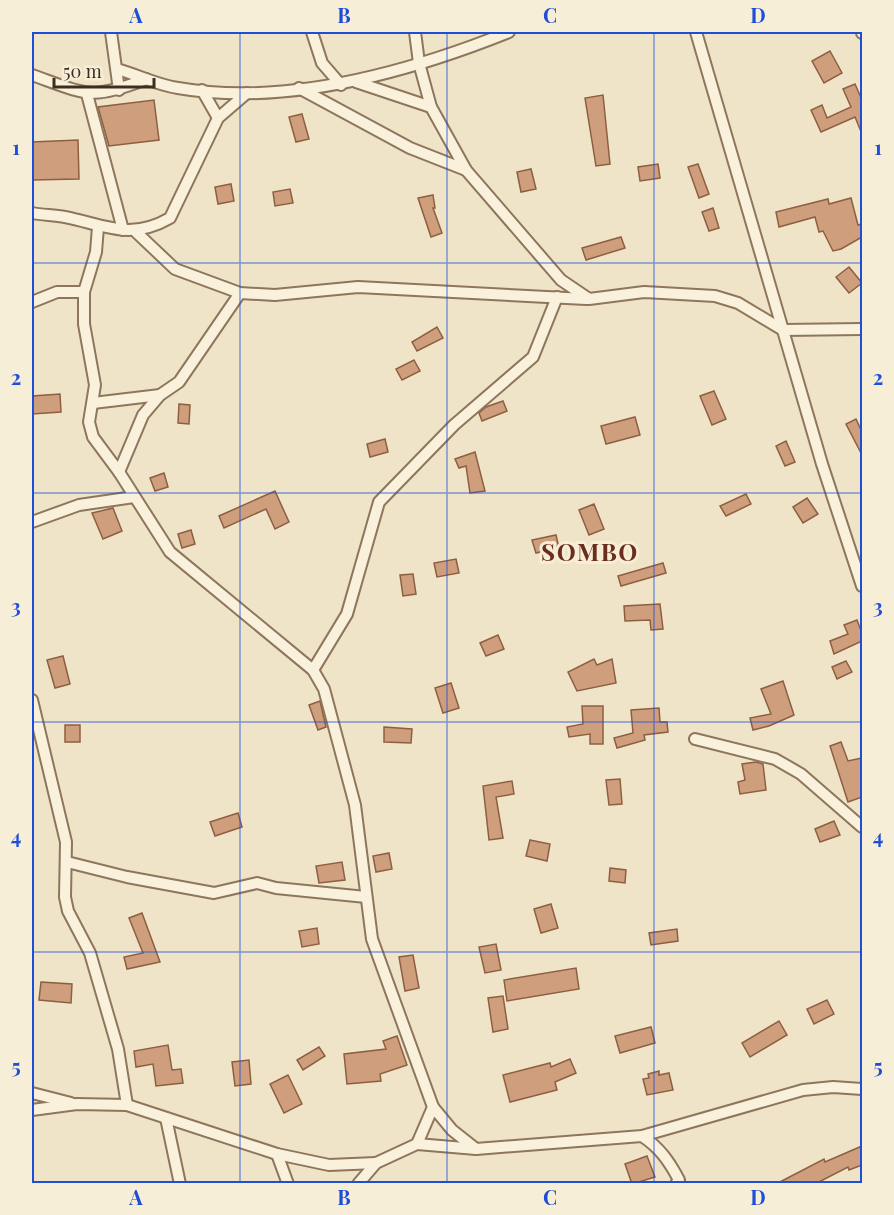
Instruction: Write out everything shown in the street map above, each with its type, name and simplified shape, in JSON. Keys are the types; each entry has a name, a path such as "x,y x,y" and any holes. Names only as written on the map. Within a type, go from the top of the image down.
{"street":[{"path":"111,32 119,90"},
{"path":"312,32 322,63 341,85"},
{"path":"415,32 419,63 431,107 466,170 561,280 589,299"},
{"path":"117,69 178,88 202,90 247,93 341,85 466,49 508,32"},
{"path":"696,32 825,476 862,586"},
{"path":"32,75 87,94 119,90 146,79"},
{"path":"356,82 431,107"},
{"path":"299,88 410,148 466,170"},
{"path":"202,90 218,118"},
{"path":"32,213 64,217 98,227 136,232 156,226 170,218 218,118 247,93"},
{"path":"87,94 123,230"},
{"path":"98,227 96,252 84,292 84,324 95,385 89,422 93,437 119,471 170,552 313,670 324,689 355,805 372,939 433,1107 452,1130 476,1149"},
{"path":"136,232 175,269 240,293 275,295 358,287 589,299 644,292 715,296 738,303 783,330 862,329"},
{"path":"32,303 57,292 84,292"},
{"path":"119,471 143,416 160,395 179,382 187,373 240,293"},
{"path":"313,670 347,614 379,502 454,425 533,357 557,297"},
{"path":"93,403 160,395"},
{"path":"32,522 79,505 134,497"},
{"path":"32,700 34,725 66,842 68,862 64,897 68,911 90,953 118,1049 127,1105"},
{"path":"695,739 775,759 801,774 862,827"},
{"path":"68,862 127,877 214,893 257,883 276,888 366,897"},
{"path":"32,1110 77,1104 127,1105 277,1154 330,1165 376,1163 417,1144 476,1149 642,1136 803,1089 834,1087 862,1089"},
{"path":"32,1093 77,1104"},
{"path":"417,1144 433,1107"},
{"path":"166,1118 180,1184"},
{"path":"642,1136 670,1161 679,1180 676,1184"},
{"path":"277,1154 288,1184"},
{"path":"358,1184 376,1163"}],"building":[{"path":"830,51 842,73 824,83 812,61"},
{"path":"855,84 862,100 862,134 855,117 821,132 811,110 822,105 827,118 851,107 843,89"},
{"path":"603,95 610,164 596,166 585,98"},
{"path":"154,100 159,140 109,146 98,107"},
{"path":"302,114 309,139 296,142 289,117"},
{"path":"78,140 79,179 32,180 32,142"},
{"path":"658,164 660,178 640,181 638,167"},
{"path":"698,164 709,194 699,198 688,167"},
{"path":"531,169 536,189 521,192 517,172"},
{"path":"231,184 234,201 218,204 215,187"},
{"path":"290,189 293,203 275,206 273,192"},
{"path":"433,195 435,208 433,208 442,233 431,237 418,198"},
{"path":"851,198 858,225 862,224 862,237 841,249 833,251 823,231 819,232 815,217 779,227 776,212 828,199 829,204"},
{"path":"713,208 719,228 709,231 702,212"},
{"path":"621,237 625,248 586,260 582,248"},
{"path":"849,267 862,283 849,293 836,277"},
{"path":"437,327 443,338 417,351 412,342"},
{"path":"414,360 420,371 402,380 396,369"},
{"path":"714,391 726,419 712,425 700,396"},
{"path":"60,394 61,412 32,414 32,396"},
{"path":"503,401 507,411 482,421 479,413 486,407"},
{"path":"179,404 190,405 189,424 178,423"},
{"path":"635,417 640,435 606,444 601,426"},
{"path":"856,419 862,432 862,455 846,424"},
{"path":"385,439 388,452 370,457 367,444"},
{"path":"786,441 795,462 785,466 776,446"},
{"path":"475,452 485,491 470,493 466,466 459,468 455,459"},
{"path":"164,473 168,487 155,491 150,478"},
{"path":"275,491 289,522 275,529 266,509 224,528 219,516"},
{"path":"746,494 751,504 726,516 720,506"},
{"path":"807,498 818,514 803,523 793,507"},
{"path":"594,504 604,529 589,535 579,510"},
{"path":"113,508 122,531 103,539 92,513"},
{"path":"191,530 195,544 182,548 178,534"},
{"path":"556,535 559,548 536,553 532,540"},
{"path":"456,559 459,573 437,577 434,563"},
{"path":"663,563 666,573 621,586 618,576"},
{"path":"413,574 416,594 403,596 400,575"},
{"path":"660,604 663,629 651,630 650,620 625,621 624,606"},
{"path":"857,620 860,628 862,626 862,641 834,654 830,641 848,634 844,625"},
{"path":"498,635 504,649 486,656 480,643"},
{"path":"63,656 70,684 55,688 47,660"},
{"path":"594,659 597,665 612,659 616,683 577,691 568,672"},
{"path":"846,661 852,672 837,679 832,667"},
{"path":"783,681 794,715 753,730 750,718 771,714 761,689"},
{"path":"451,683 459,708 443,713 435,688"},
{"path":"320,701 326,727 318,730 309,705"},
{"path":"582,706 603,706 603,744 590,744 590,734 569,737 567,727 583,724"},
{"path":"659,708 660,722 667,722 668,732 644,735 645,740 617,748 614,738 633,733 631,710"},
{"path":"65,725 80,725 80,742 65,742"},
{"path":"384,727 412,729 411,743 384,742"},
{"path":"841,742 848,761 862,758 862,797 848,802 830,746"},
{"path":"756,762 763,764 766,790 740,794 738,782 745,780 742,764"},
{"path":"620,779 622,804 609,805 606,780"},
{"path":"512,781 514,794 496,797 503,838 489,840 483,786"},
{"path":"238,813 242,827 215,836 210,822"},
{"path":"834,821 840,835 820,842 815,829"},
{"path":"530,840 550,844 547,861 526,856"},
{"path":"389,853 392,869 376,872 373,856"},
{"path":"342,862 345,880 319,883 316,866"},
{"path":"610,868 626,870 625,883 609,881"},
{"path":"551,904 558,928 541,933 534,909"},
{"path":"142,913 160,962 127,969 124,957 143,953 129,918"},
{"path":"317,928 319,944 302,947 299,931"},
{"path":"677,929 678,941 651,945 649,933"},
{"path":"496,944 501,970 485,973 479,947"},
{"path":"413,955 419,988 405,991 399,957"},
{"path":"576,968 579,989 507,1001 504,980"},
{"path":"41,982 72,984 71,1003 39,1000"},
{"path":"503,996 508,1029 493,1032 488,998"},
{"path":"827,1000 834,1014 814,1024 807,1009"},
{"path":"779,1021 787,1035 750,1057 742,1043"},
{"path":"651,1027 655,1043 620,1053 615,1036"},
{"path":"397,1036 407,1065 380,1074 381,1081 347,1084 344,1054 386,1049 383,1041"},
{"path":"168,1045 172,1070 181,1069 183,1083 156,1086 153,1064 136,1067 134,1051"},
{"path":"319,1047 325,1056 303,1070 297,1060"},
{"path":"570,1059 576,1073 555,1082 557,1090 510,1102 503,1075 550,1063 551,1067"},
{"path":"249,1060 251,1084 235,1086 232,1062"},
{"path":"659,1071 659,1075 669,1073 673,1090 647,1095 643,1079 649,1078 648,1074"},
{"path":"288,1075 302,1104 284,1113 270,1084"},
{"path":"862,1146 862,1165 849,1170 848,1167 815,1184 776,1184 824,1159 825,1162"},
{"path":"647,1156 655,1177 632,1184 625,1164"}],"district":[{"name":"SOMBO","path":"590,551"}]}
